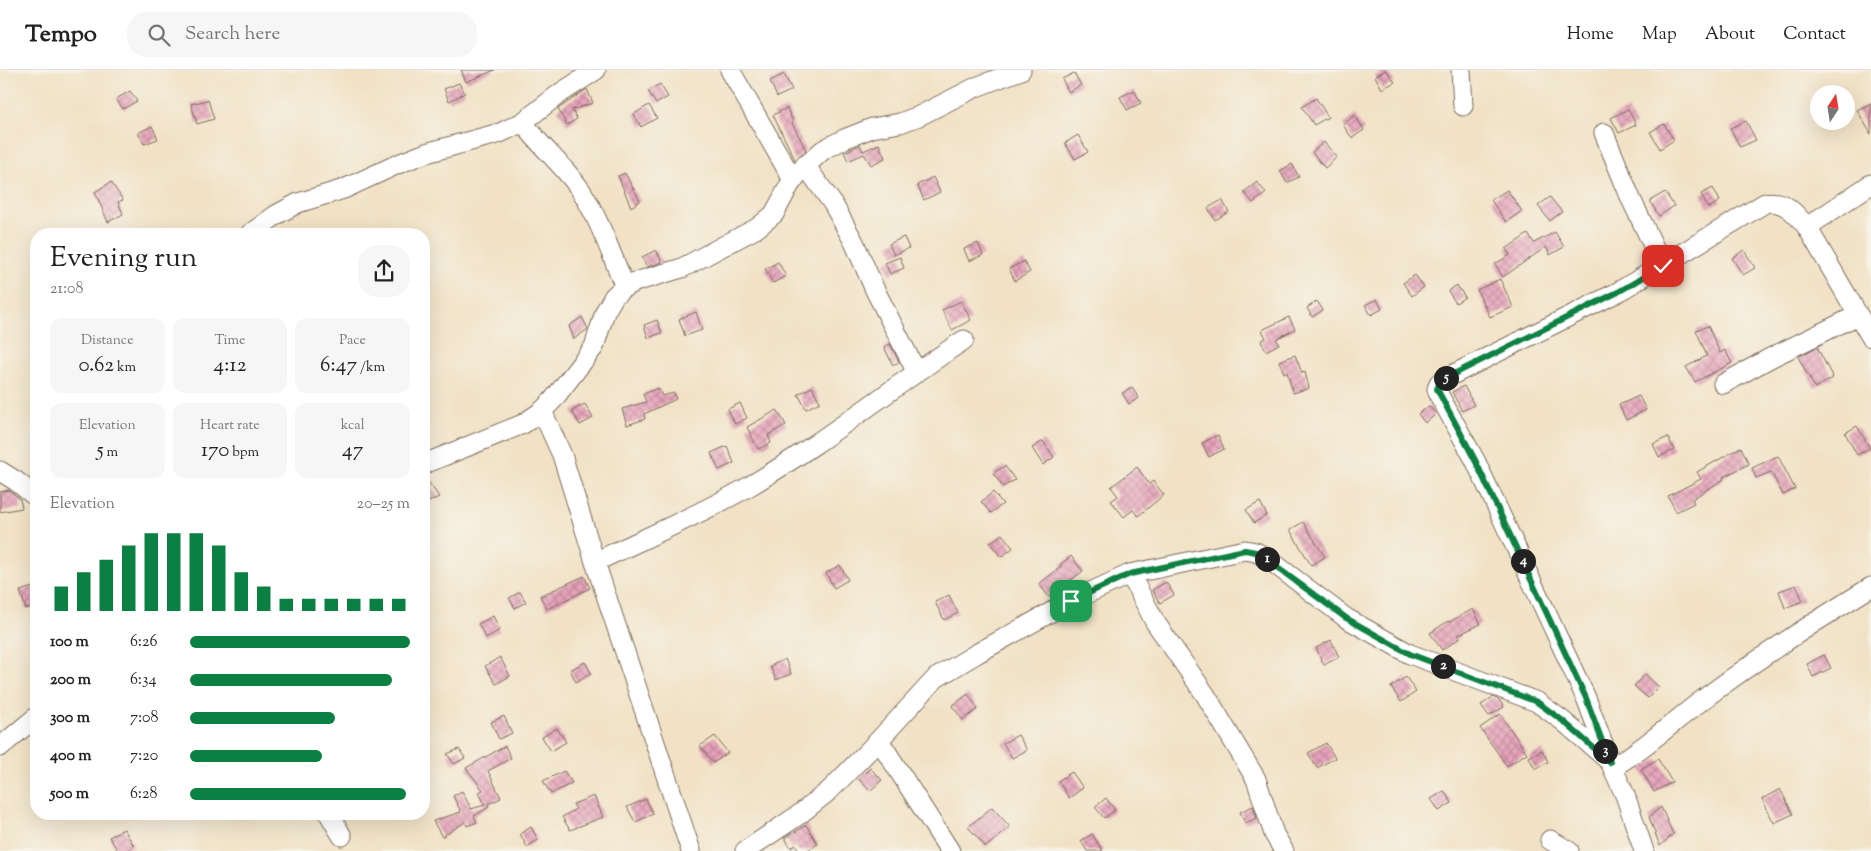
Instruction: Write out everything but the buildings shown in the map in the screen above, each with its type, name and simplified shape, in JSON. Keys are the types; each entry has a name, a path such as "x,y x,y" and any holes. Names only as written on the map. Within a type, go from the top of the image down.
{"street":[{"path":"258,228 276,215 298,203 344,190 426,153 500,133 523,122 559,94 596,70"},
{"path":"730,70 793,180"},
{"path":"430,462 523,424 542,411 594,348 605,312 614,296 625,287 682,268 757,228 774,214 793,180 805,165 823,150 872,128 919,116 976,87 1021,70"},
{"path":"1461,70 1463,106"},
{"path":"523,122 582,193 625,287"},
{"path":"1604,133 1631,199 1663,266"},
{"path":"805,165 833,204 854,242 875,290 916,371"},
{"path":"1807,227 1871,184"},
{"path":"1644,851 1586,698 1475,460 1437,389 1439,384 1446,378 1618,292 1765,203 1774,201 1784,204 1807,227 1871,337"},
{"path":"1723,384 1770,358 1858,315"},
{"path":"595,562 747,487 821,440 916,371 964,340"},
{"path":"542,411 562,454 595,562 691,851"},
{"path":"0,470 16,480 30,493"},
{"path":"744,851 800,814 830,790 936,678 1071,601 1130,574 1245,550 1256,552 1346,618 1410,654 1537,702 1563,721 1611,765"},
{"path":"1130,574 1155,622 1205,694 1256,779 1274,834 1284,851"},
{"path":"1611,765 1631,757 1704,698 1824,615 1871,587"},
{"path":"0,747 30,722"},
{"path":"879,740 950,851"},
{"path":"333,820 342,836"},
{"path":"1550,840 1569,851"}],"route":[{"path":"1071,601 1130,574 1245,550 1256,552 1267,558 1346,618 1410,654 1537,702 1563,721 1610,762 1586,698 1548,616 1475,460 1440,398 1437,389 1439,384 1446,378 1618,292 1663,266"}]}
